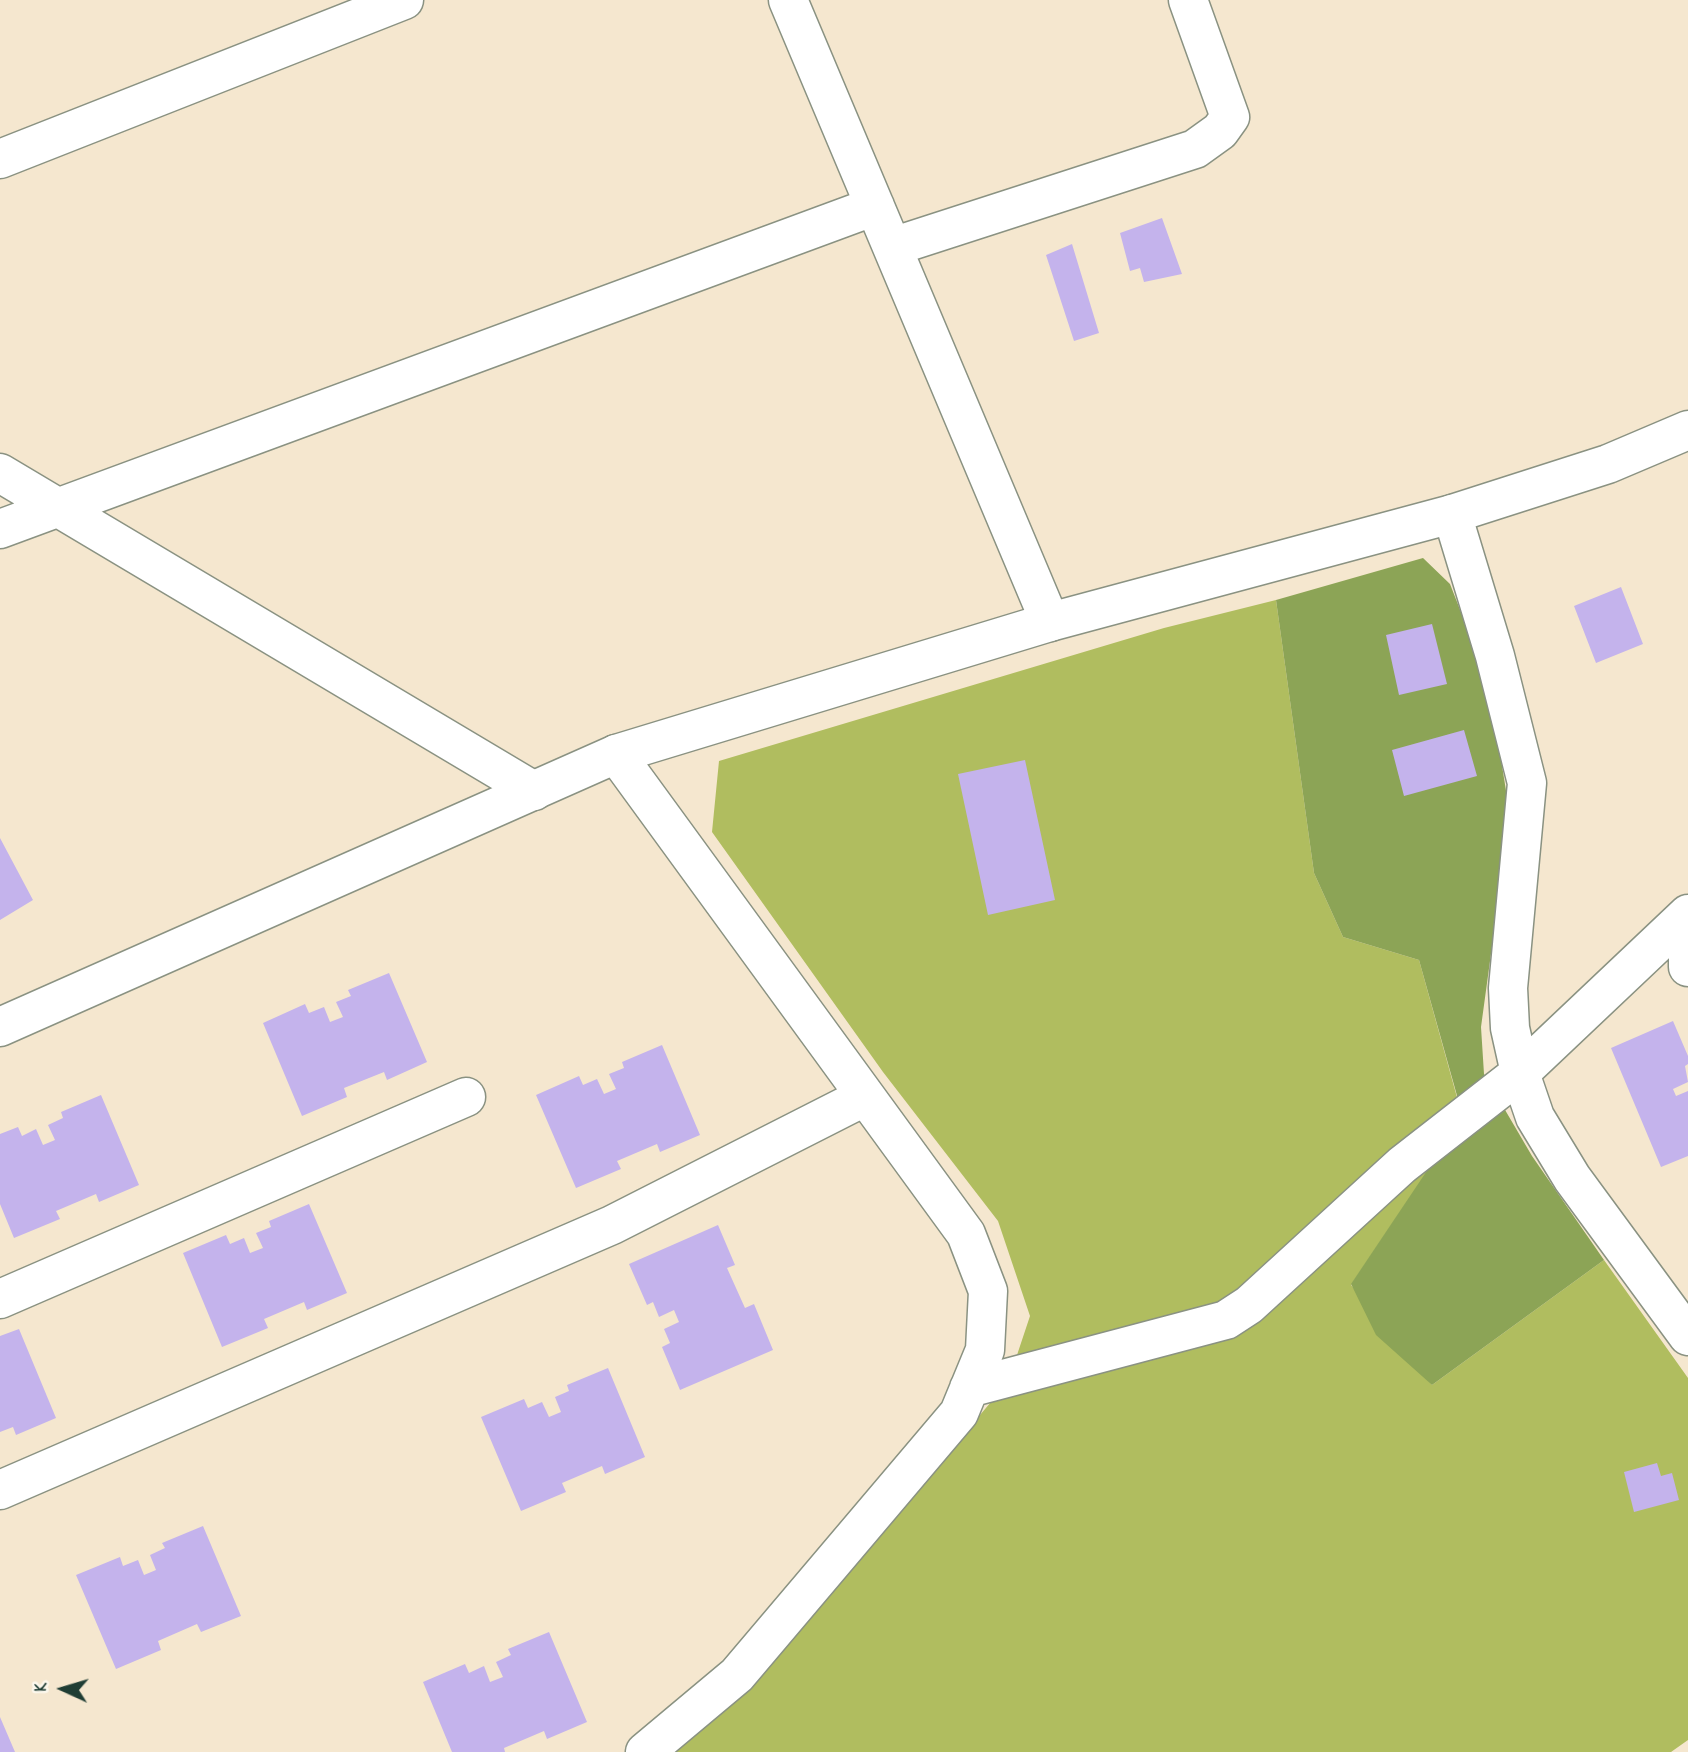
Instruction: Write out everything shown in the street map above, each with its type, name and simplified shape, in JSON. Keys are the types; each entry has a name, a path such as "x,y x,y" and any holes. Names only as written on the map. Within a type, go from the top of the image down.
{"street":[{"path":"0,159 404,0"},
{"path":"788,0 1050,622"},
{"path":"892,247 1195,149 1220,131 1230,117 1188,0"},
{"path":"0,529 875,206"},
{"path":"0,1027 616,754 1050,622 1452,514 1608,464 1688,430"},
{"path":"0,473 534,791"},
{"path":"1452,514 1498,668 1527,783 1508,988 1510,1028 1520,1073 1535,1117 1572,1178 1688,1336"},
{"path":"616,754 966,1234 988,1292 985,1350 959,1413 737,1675 645,1752"},
{"path":"970,1388 1226,1320 1249,1305 1402,1165 1520,1073 1688,914"},
{"path":"1688,950 1688,967"},
{"path":"0,1299 466,1097"},
{"path":"0,1490 612,1225 864,1097"}],"green space":[{"path":"1423,558 1450,584 1489,684 1507,797 1499,895 1481,1027 1484,1074 1532,1156 1604,1260 1432,1385 1376,1335 1351,1284 1463,1117 1419,960 1343,937 1314,873 1276,600"},
{"path":"1276,600 1314,873 1343,937 1419,960 1463,1119 1351,1285 1432,1385 1604,1260 1688,1378 1688,1740 1671,1752 665,1752 895,1515 1008,1382 1030,1316 998,1221 883,1072 712,832 719,761 1164,628"}],"building":[{"path":"1162,218 1182,274 1144,282 1140,268 1130,271 1120,233"},
{"path":"1072,244 1099,333 1074,341 1046,255"},
{"path":"1621,587 1643,644 1596,663 1574,606"},
{"path":"1432,624 1447,684 1399,695 1386,635"},
{"path":"1464,730 1477,776 1404,796 1392,750"},
{"path":"1025,760 1055,900 988,915 958,774"},
{"path":"0,838 33,900 0,920"},
{"path":"389,973 427,1062 387,1080 384,1072 344,1088 347,1097 302,1116 263,1023 305,1004 309,1013 324,1007 330,1022 343,1017 336,1002 351,996 348,990"},
{"path":"1673,1021 1688,1056 1688,1064 1685,1066 1688,1082 1673,1089 1676,1096 1688,1091 1688,1156 1661,1167 1611,1048"},
{"path":"662,1045 700,1135 660,1152 657,1144 617,1161 621,1169 576,1188 536,1095 579,1076 583,1085 597,1079 604,1094 616,1089 609,1074 624,1068 622,1062"},
{"path":"101,1095 139,1185 99,1202 96,1194 56,1211 60,1219 14,1238 0,1204 0,1134 18,1127 22,1136 36,1129 43,1145 55,1140 48,1125 63,1118 61,1112"},
{"path":"309,1204 347,1293 307,1310 304,1302 264,1319 268,1328 222,1347 183,1253 226,1235 230,1244 244,1238 250,1253 263,1248 256,1233 271,1227 269,1221"},
{"path":"718,1225 735,1265 727,1268 745,1308 754,1304 773,1350 680,1390 662,1347 670,1343 664,1329 679,1322 674,1310 659,1317 653,1302 647,1305 629,1264"},
{"path":"19,1329 56,1418 16,1435 13,1427 0,1432 0,1336"},
{"path":"608,1368 645,1457 605,1474 602,1466 562,1483 566,1492 521,1511 481,1417 524,1399 528,1408 542,1402 549,1417 561,1412 555,1397 569,1391 567,1385"},
{"path":"1657,1463 1661,1476 1672,1473 1679,1500 1634,1512 1624,1472"},
{"path":"203,1526 241,1616 201,1632 197,1624 158,1641 161,1650 116,1669 76,1575 120,1557 123,1566 138,1560 144,1575 156,1570 150,1555 165,1548 162,1543"},
{"path":"549,1632 587,1722 547,1739 544,1731 504,1748 505,1752 452,1752 423,1682 465,1664 469,1673 484,1666 490,1682 503,1677 496,1662 511,1655 508,1649"},
{"path":"0,1717 15,1752 0,1752"}]}
